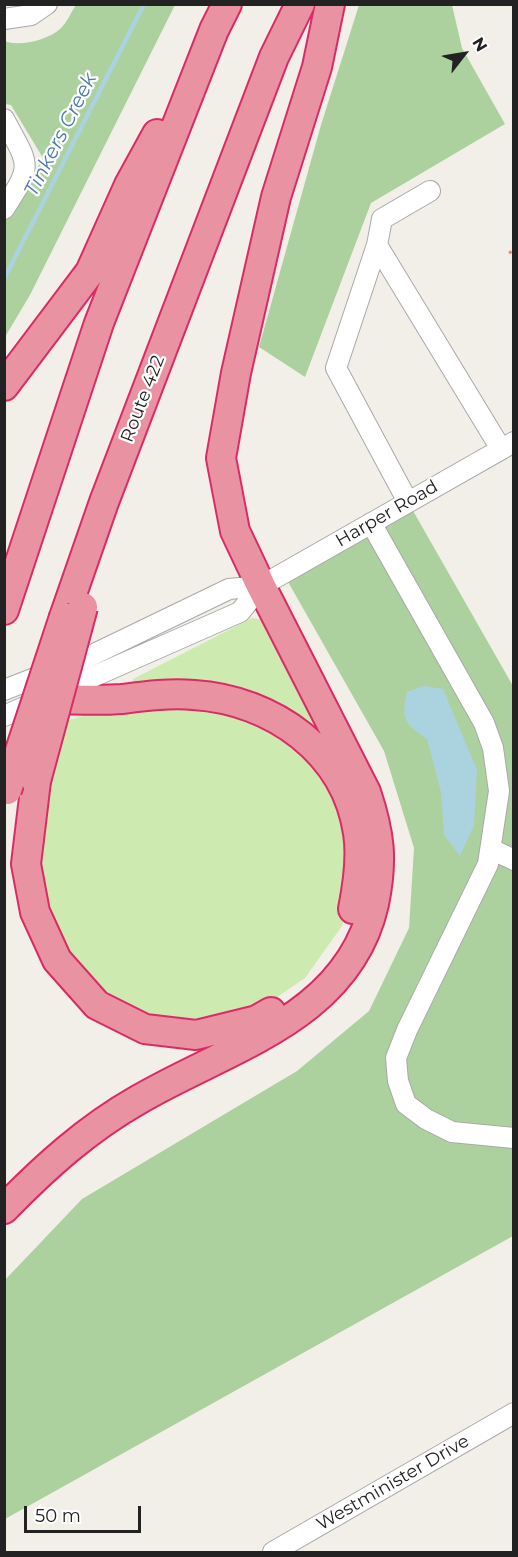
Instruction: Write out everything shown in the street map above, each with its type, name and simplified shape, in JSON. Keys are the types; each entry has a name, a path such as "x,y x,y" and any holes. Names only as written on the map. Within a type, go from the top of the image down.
{"highway":[{"path":"4,386 90,272 129,185 227,4"},
{"name":"Route 422","path":"73,612 104,502 274,57 300,4"},
{"path":"4,1209 50,1162 96,1127 138,1100 297,1016 334,984 355,956 369,925 380,863 377,825 366,792 235,531 221,458 236,373 276,197 317,67 330,4"},
{"path":"4,610 99,323 214,30"},
{"path":"44,699 120,699 155,694 197,695 251,707 295,728 317,748 335,771 351,802 359,834 360,874 350,927 331,960 308,988 257,1020 196,1035 145,1029 97,1005 57,960 40,922 26,864 36,781 73,612"},
{"path":"6,795 73,612"}],"street":[{"path":"4,19 31,15 47,4"},
{"path":"4,119 24,156 27,170 4,209"},
{"path":"408,502 336,368 377,245 382,219 430,191"},
{"path":"377,245 507,445"},
{"name":"Harper Road","path":"4,716 240,612 261,586 507,445"},
{"path":"370,523 484,723 493,748 499,791 488,864 396,1058 398,1081 406,1104 426,1119 452,1132 513,1138"},
{"name":"Harper Road","path":"4,690 86,658 229,589 261,586"},
{"path":"491,849 513,860"},
{"name":"Westminister Drive","path":"273,1552 511,1422"}],"green space":[{"path":"76,5 175,5 30,295 5,337 4,223 43,158 11,105 5,104 5,41 25,43 55,33 67,21"},
{"path":"359,5 452,5 462,48 505,124 371,203 305,377 259,347 321,125"},
{"path":"408,502 513,686 513,1236 5,1519 4,1281 82,1199 297,1071 369,1011 409,928 414,848 384,751 283,573"},
{"path":"252,618 265,620 325,740 294,713 249,692 135,688 133,679"},
{"path":"199,702 292,733 345,807 351,898 342,926 305,978 270,1002 233,1017 197,1021 163,1018 140,1012 105,993 68,959 43,905 37,849 62,722 115,707"}],"water":[{"path":"424,686 443,689 477,770 474,825 460,856 444,835 441,792 427,739 413,729 406,720 404,708 407,692"}],"waterway":[{"name":"Tinkers Creek","path":"4,279 144,4"}]}
